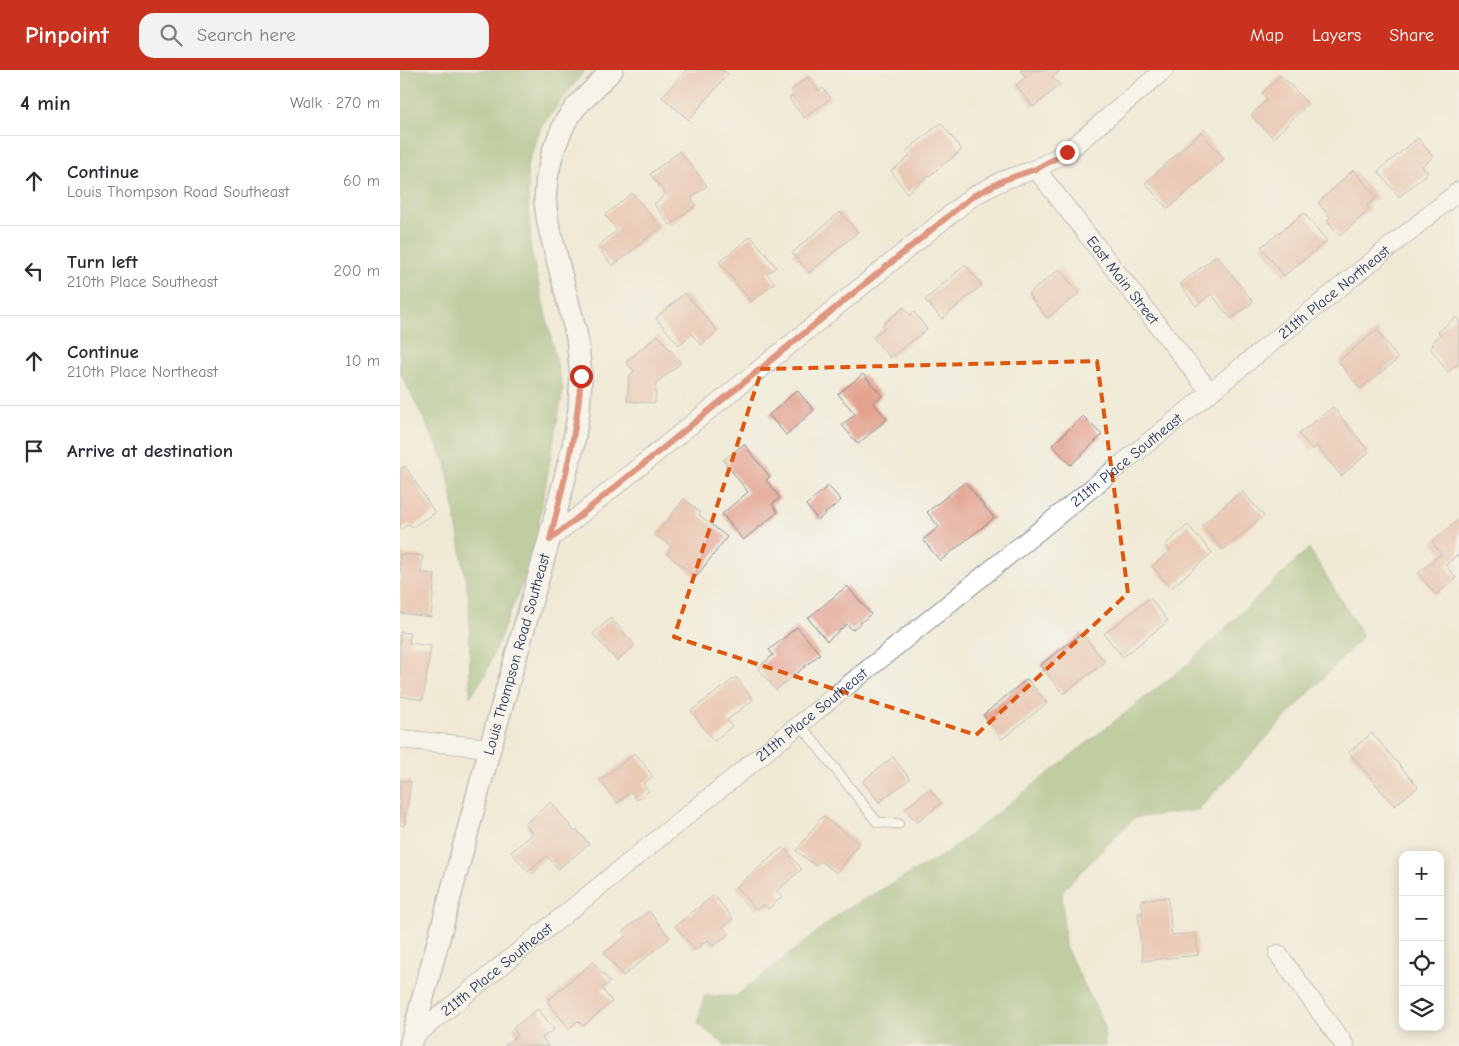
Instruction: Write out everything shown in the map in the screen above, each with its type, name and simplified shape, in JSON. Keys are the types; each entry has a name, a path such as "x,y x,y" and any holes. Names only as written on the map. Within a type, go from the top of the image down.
{"street":[{"name":"Louis Thompson Road Southeast","path":"411,1042 490,748 550,540 573,446 579,410 581,376 577,337 548,223 545,201 547,177 553,151 565,122 575,108 612,70"},
{"path":"550,540 973,196 1004,180 1036,169 1067,152 1164,70"},
{"name":"East Main Street","path":"1036,169 1210,392"},
{"name":"211th Place Northeast","path":"1210,392 1459,191"},
{"name":"211th Place Southeast","path":"411,1042 1210,392"},
{"path":"400,738 490,748"},
{"path":"1278,954 1345,1046"}],"lane":[{"path":"800,724 877,822 899,824"}],"highlighted area":[{"path":"1097,361 1128,593 976,735 674,637 762,369"}],"green space":[{"path":"400,70 585,70 541,127 527,166 531,250 563,390 532,559 485,675 470,697 469,598 446,463 400,372"},
{"path":"1309,548 1363,636 1198,810 1134,818 1062,891 1065,946 1104,1024 1105,1046 726,1046 698,1024 704,996 736,996 843,911 945,854 1189,663"}],"building":[{"path":"686,70 723,70 728,74 689,120 662,97"},
{"path":"1020,70 1060,70 1052,77 1060,85 1033,107 1016,85 1026,77"},
{"path":"1281,75 1308,104 1273,138 1251,115 1268,99 1262,93"},
{"path":"808,77 819,91 823,88 831,98 804,118 789,98 794,95 791,90"},
{"path":"941,123 962,150 907,193 891,171 910,156 906,151"},
{"path":"1201,132 1224,159 1168,209 1145,183"},
{"path":"1418,138 1433,157 1422,166 1428,173 1399,197 1378,171"},
{"path":"680,151 707,186 691,198 696,205 670,225 654,204 666,194 650,174"},
{"path":"1353,170 1377,197 1367,206 1370,209 1340,236 1327,220 1330,217 1318,203"},
{"path":"632,193 661,227 613,266 597,247 617,230 605,215"},
{"path":"840,212 858,232 809,273 792,253"},
{"path":"1304,213 1327,241 1284,276 1261,247"},
{"path":"751,236 776,267 767,274 775,283 751,302 719,262"},
{"path":"1217,255 1253,302 1231,319 1211,294 1196,306 1180,284"},
{"path":"965,265 982,285 942,319 925,300"},
{"path":"1060,269 1079,294 1047,318 1028,294"},
{"path":"685,293 718,331 701,345 692,334 679,345 656,318"},
{"path":"904,307 910,315 914,312 927,329 890,358 873,337 884,328 882,325"},
{"path":"1456,317 1459,321 1459,363 1448,372 1430,348 1440,335 1438,332"},
{"path":"1377,330 1398,359 1360,389 1338,361"},
{"path":"658,335 681,363 656,383 655,403 627,401 629,376 634,371 626,362"},
{"path":"863,374 882,396 873,403 887,419 858,444 842,425 855,414 838,394"},
{"path":"797,390 814,410 786,435 769,415"},
{"path":"1333,407 1369,452 1341,476 1317,446 1312,450 1299,434"},
{"path":"1083,416 1102,435 1071,465 1052,445"},
{"path":"744,444 770,477 766,480 780,498 772,504 778,512 743,540 722,514 748,492 723,460"},
{"path":"405,466 435,513 412,527 410,524 400,530 400,469"},
{"path":"965,482 994,518 940,561 923,540 939,527 927,512"},
{"path":"828,486 841,500 818,520 806,505"},
{"path":"1242,491 1264,516 1223,550 1202,525"},
{"path":"684,499 701,513 699,515 727,537 696,577 667,554 672,547 656,535"},
{"path":"1459,519 1459,557 1457,555 1446,565 1456,578 1436,595 1418,573 1441,554 1432,542"},
{"path":"1188,525 1212,553 1171,588 1152,566 1170,551 1165,545"},
{"path":"400,554 423,556 421,573 435,574 431,617 400,613"},
{"path":"847,586 871,614 852,630 847,624 827,641 808,618"},
{"path":"1150,598 1168,621 1123,657 1104,634"},
{"path":"611,618 635,645 617,661 593,634"},
{"path":"797,627 820,654 776,690 758,668 773,655 769,650"},
{"path":"400,632 410,633 409,643 431,646 423,700 400,696"},
{"path":"1082,633 1105,662 1063,694 1040,665"},
{"path":"736,677 753,700 727,720 732,726 714,741 691,711"},
{"path":"1027,679 1047,703 1002,739 983,715"},
{"path":"1372,733 1418,787 1394,806 1349,752"},
{"path":"635,753 653,776 643,784 649,791 637,800 631,792 617,803 600,780"},
{"path":"893,757 910,779 879,802 863,781"},
{"path":"400,780 411,782 404,826 400,825"},
{"path":"929,789 941,803 917,823 905,809"},
{"path":"551,802 575,832 577,830 589,844 558,869 547,856 528,872 511,852 533,834 525,824"},
{"path":"823,816 859,843 837,873 820,861 816,866 796,851"},
{"path":"783,847 802,869 777,891 782,897 768,909 763,904 756,910 736,887"},
{"path":"714,895 733,919 723,927 729,934 713,946 708,940 695,950 675,926"},
{"path":"1168,897 1172,935 1196,933 1198,955 1143,961 1138,913 1143,913 1141,900"},
{"path":"649,911 670,938 623,976 604,953 625,937 622,932"},
{"path":"593,962 610,982 602,989 612,1002 583,1026 578,1021 569,1028 547,1001"},
{"path":"538,1009 554,1029 542,1038 548,1046 504,1046 518,1035 513,1028"}],"route":[{"path":"581,376 579,410 573,446 550,540 973,196 1004,180 1036,169 1067,152"}]}
